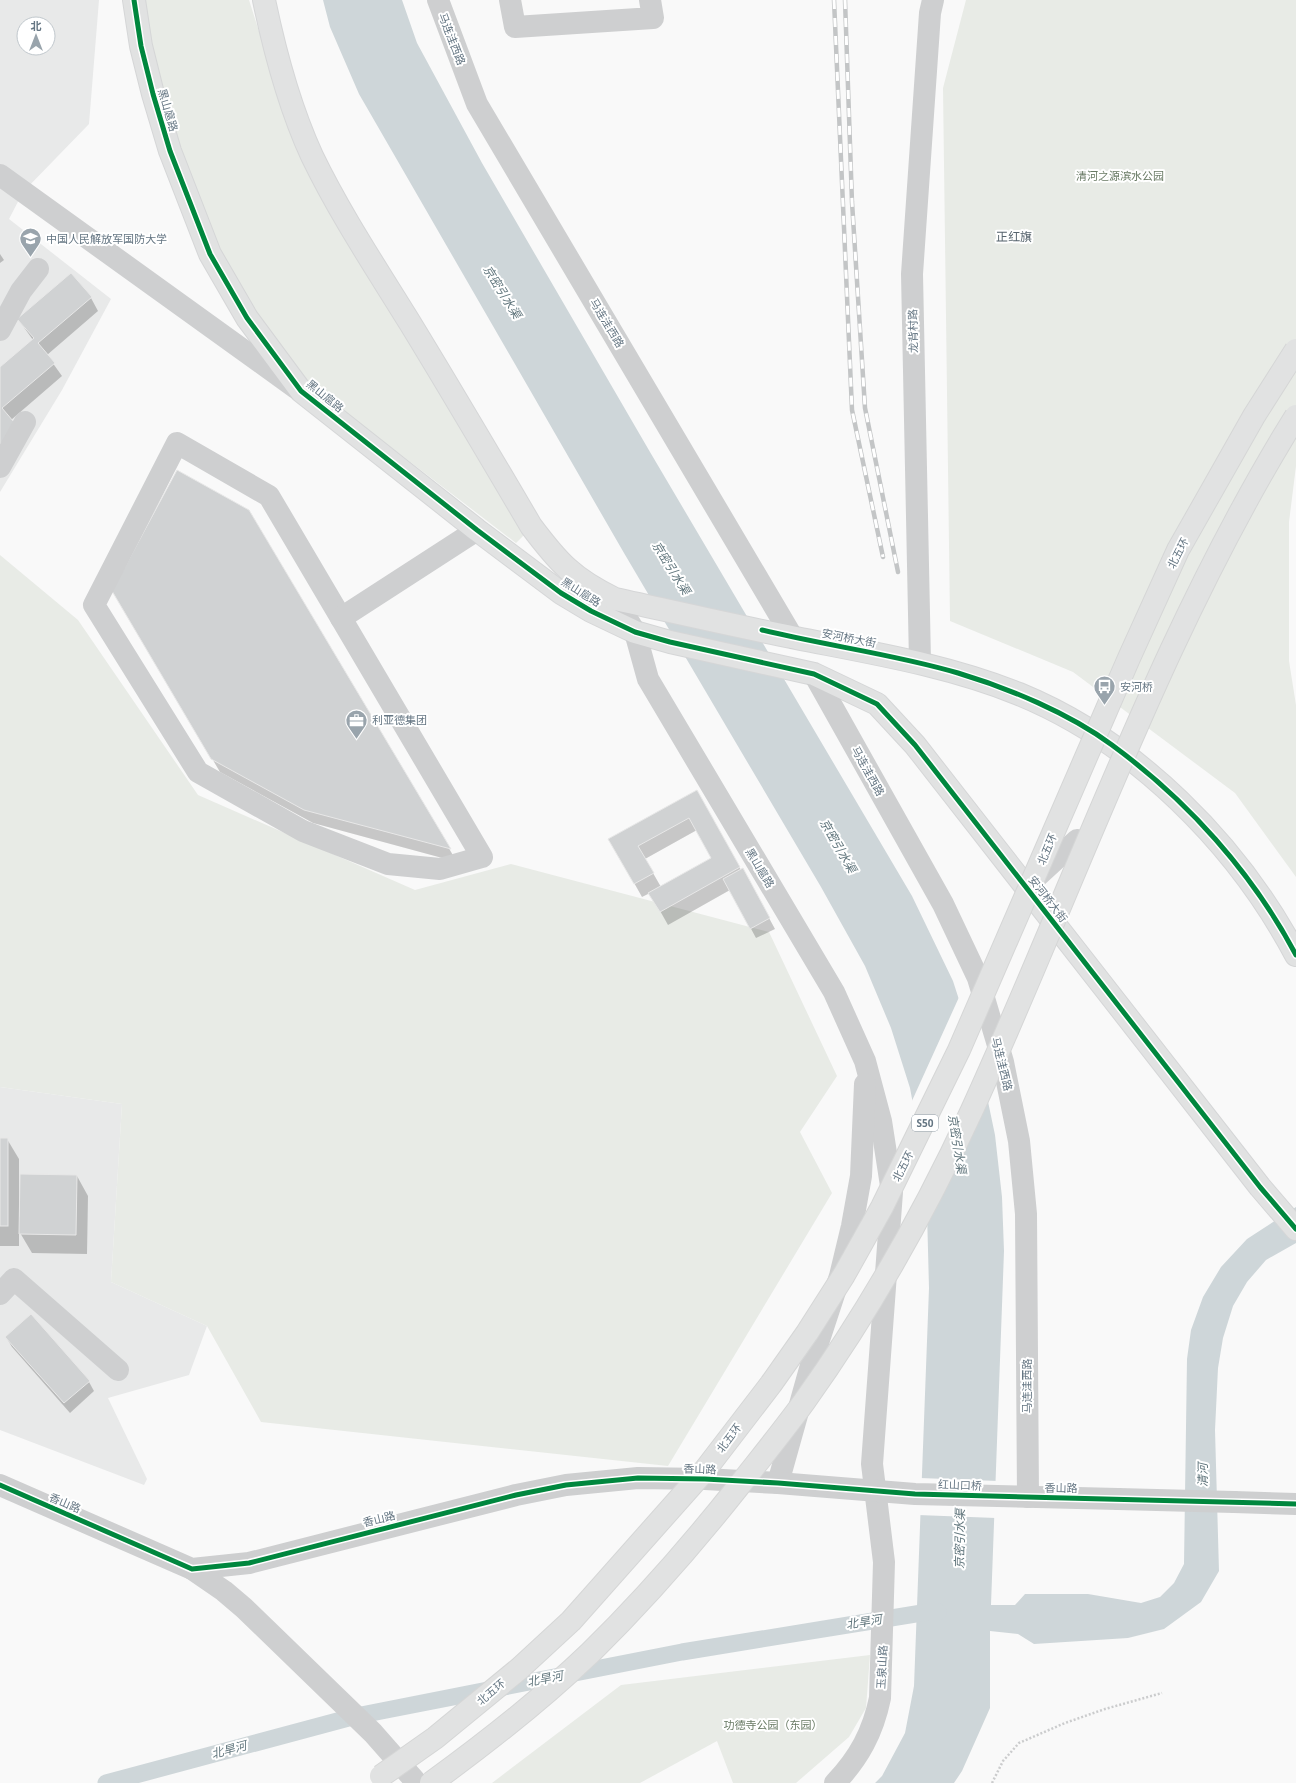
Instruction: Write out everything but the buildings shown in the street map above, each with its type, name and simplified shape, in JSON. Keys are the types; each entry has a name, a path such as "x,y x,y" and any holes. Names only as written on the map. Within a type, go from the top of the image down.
{"main road":[{"name":"黑山扈路","path":"134,0 141,46 153,94 170,151 210,254 247,318 301,392 477,530 561,593 591,611 635,632 670,642 787,667"},
{"name":"黑山扈路","path":"264,0 273,46 295,113 311,154 350,226 531,526 555,558 578,579 614,599 762,630"},
{"name":"北五环","path":"381,1776 435,1738 519,1669 571,1621 705,1470 771,1384 807,1333 836,1288 882,1207 941,1089 1006,946 1129,658 1178,550 1254,416 1296,350"},
{"path":"431,1783 483,1746 589,1653 678,1558 705,1528 803,1403 873,1297 915,1223 970,1113 1038,959 1108,792 1162,671 1214,562 1242,509 1296,416"},
{"name":"安河桥大街","path":"762,630 793,638 920,662 960,674 1020,695 1112,744 1178,800 1226,851 1263,900 1296,955"},
{"name":"安河桥大街","path":"787,667 814,674 877,704 915,745 1260,1187 1296,1229"}],"street":[{"name":"马连洼西路","path":"438,0 477,104 793,638"},
{"path":"510,0 515,27 653,18 650,0"},
{"name":"龙背村路","path":"920,662 912,274 930,13 933,0"},
{"path":"0,175 301,392"},
{"path":"0,330 20,291 38,269"},
{"path":"0,467 25,422"},
{"path":"177,443 269,496 341,618 482,857 440,869 388,864 303,831 198,772 94,605 177,443"},
{"path":"341,618 477,530"},
{"path":"614,599 635,632"},
{"name":"黑山扈路","path":"635,632 648,679 834,992 865,1061 881,1121 892,1192 872,1464 875,1491"},
{"name":"马连洼西路","path":"814,674 943,904 978,978 1003,1062 1019,1141 1026,1214 1028,1497"},
{"path":"1026,887 1077,840"},
{"path":"778,1483 813,1358 840,1276 852,1226 861,1176 865,1061"},
{"path":"0,1294 14,1279 118,1370"},
{"name":"香山路","path":"0,1485 192,1569 249,1563 508,1497 566,1485 638,1478 705,1479 875,1491"},
{"name":"红山口桥","path":"875,1491 915,1494 1004,1496"},
{"name":"玉泉山路","path":"834,1783 854,1762 865,1743 876,1716 880,1698 883,1653 884,1562 875,1491"},
{"name":"香山路","path":"1004,1496 1296,1504"},
{"path":"192,1569 224,1591 244,1608 373,1733 417,1783"}],"path":[{"path":"992,1783 1003,1761 1019,1743 1065,1723 1105,1709 1162,1693"}],"shaded area":[{"name":"中国人民解放军国防大学","path":"0,0 99,0 89,124 23,192 9,219 111,299 62,390 0,492"},
{"path":"0,1087 122,1104 111,1282 207,1326 189,1375 108,1398 147,1479 144,1485 0,1430"}],"green space":[{"path":"141,0 249,0 272,72 525,534 516,543 328,399 299,372 243,294 218,249 177,149"},
{"name":"清河之源滨水公园","path":"966,0 1296,0 1296,466 1289,522 1289,661 1296,705 1296,877 1235,793 1073,672 950,621 943,88"},
{"path":"0,555 78,620 198,795 415,890 511,864 769,932 837,1076 800,1132 832,1193 668,1466 261,1422 207,1326 111,1282 122,1104 0,1087"},
{"name":"功德寺公园（东园）","path":"870,1655 866,1708 849,1737 796,1783 733,1783 717,1741 640,1783 492,1783 621,1685"}],"water":[{"path":"323,0 402,0 417,43 482,163 650,452 912,896 953,981 981,1068 995,1135 1002,1197 1004,1251 991,1605 1015,1605 1025,1594 1088,1594 1141,1603 1160,1597 1174,1583 1184,1564 1187,1359 1191,1330 1203,1297 1221,1267 1247,1239 1296,1207 1296,1243 1266,1260 1247,1282 1233,1306 1223,1338 1218,1368 1215,1430 1219,1571 1201,1602 1164,1629 1128,1638 1034,1644 1018,1634 990,1631 990,1708 962,1771 954,1783 875,1783 882,1776 905,1733 914,1686 929,1288 926,1174 910,1088 891,1028 865,966 821,887 624,553 359,94 330,27"}],"pier":[{"path":"960,995 983,1067 925,1216 924,1174 911,1103"},
{"path":"920,1478 998,1481 996,1518 918,1515"}],"waterway":[{"name":"北旱河","path":"106,1783 356,1716 682,1652 928,1612 938,1612"}],"railway":[{"path":"834,0 852,410 883,557"},
{"path":"845,0 852,202 865,408 898,572"}],"cycle path":[{"path":"134,0 141,46 153,94 170,151 210,254 247,318 301,391 477,530 561,593 591,611 635,632 670,642 814,674 877,704 915,745 1260,1187 1296,1229"},
{"path":"762,630 885,655 958,673 1017,694 1077,722 1095,733 1140,766 1192,814 1216,840 1259,895 1279,924 1296,955"},
{"path":"0,1485 192,1569 249,1563 516,1495 566,1485 638,1478 705,1479 778,1483 915,1494 1296,1504"}],"place":[{"name":"中国人民解放军国防大学","path":"30,258"},
{"name":"安河桥","path":"1105,706"},
{"name":"利亚德集团","path":"356,740"}],"district":[{"name":"正红旗","path":"1014,237"}],"water label":[{"name":"京密引水渠","path":"502,292"},
{"name":"京密引水渠","path":"671,568"},
{"name":"京密引水渠","path":"838,846"},
{"name":"京密引水渠","path":"957,1144"},
{"name":"清河","path":"1203,1475"},
{"name":"京密引水渠","path":"960,1539"}]}
